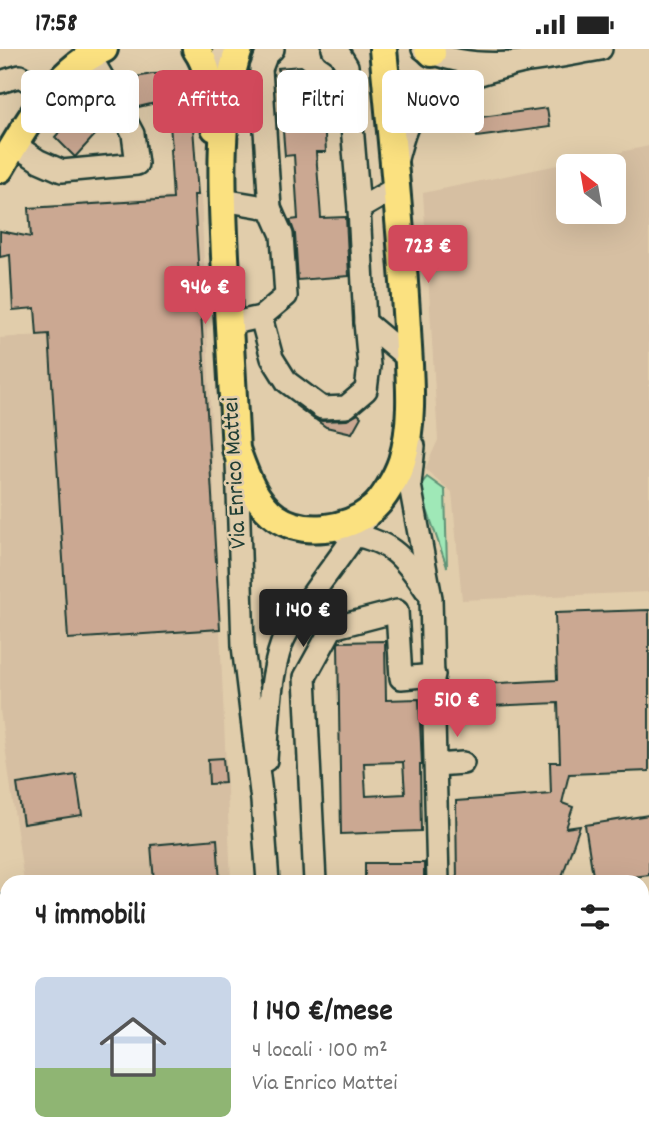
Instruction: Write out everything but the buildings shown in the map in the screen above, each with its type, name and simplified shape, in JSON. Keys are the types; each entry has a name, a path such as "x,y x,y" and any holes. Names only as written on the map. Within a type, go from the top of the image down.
{"main road":[{"name":"Via Enrico Mattei","path":"196,49 208,77 222,193 236,449"},
{"name":"Via Enrico Mattei","path":"233,70 239,49"},
{"path":"236,449 252,487 269,511 290,524 318,529 348,523 372,509 388,489 401,464 407,442 411,407 409,359 396,177 383,49"},
{"path":"71,70 96,52"},
{"path":"0,169 23,133"},
{"name":"Via Enrico Mattei","path":"222,193 224,133"}],"street":[{"name":"Via Enrico Mattei","path":"221,70 224,49"},
{"path":"229,324 261,317 286,296 282,235 270,208 261,69 266,57 274,49"},
{"path":"261,317 272,358 288,382 323,408 346,407 366,390 369,366 347,66 333,49"},
{"path":"428,50 453,60 475,64 526,61 601,49"},
{"path":"15,145 39,161 62,171 137,164 132,134 108,86 96,52"},
{"path":"359,209 396,177 409,122 424,102 449,86 526,61"},
{"path":"0,82 21,77"},
{"path":"222,193 270,208"},
{"path":"365,322 409,359"},
{"path":"411,407 415,451 410,485 431,598 438,875"},
{"name":"Via Enrico Mattei","path":"236,449 243,646 262,801 267,875"},
{"name":"Via Enrico Mattei","path":"262,801 273,688 283,643 305,604 372,509"},
{"path":"318,529 356,535 385,545 400,555 431,598"},
{"path":"315,875 305,677 332,628 397,611 401,678 434,675"},
{"path":"436,765 463,763"}],"shaded area":[{"path":"649,146 649,592 462,600 452,492 425,469 438,440 423,193 556,165 556,224 626,224 626,154 611,154"},
{"path":"201,194 231,875 23,875 0,710 0,338 68,333 63,204"}],"green space":[{"path":"427,477 445,490 447,567 424,501 421,484"}]}
